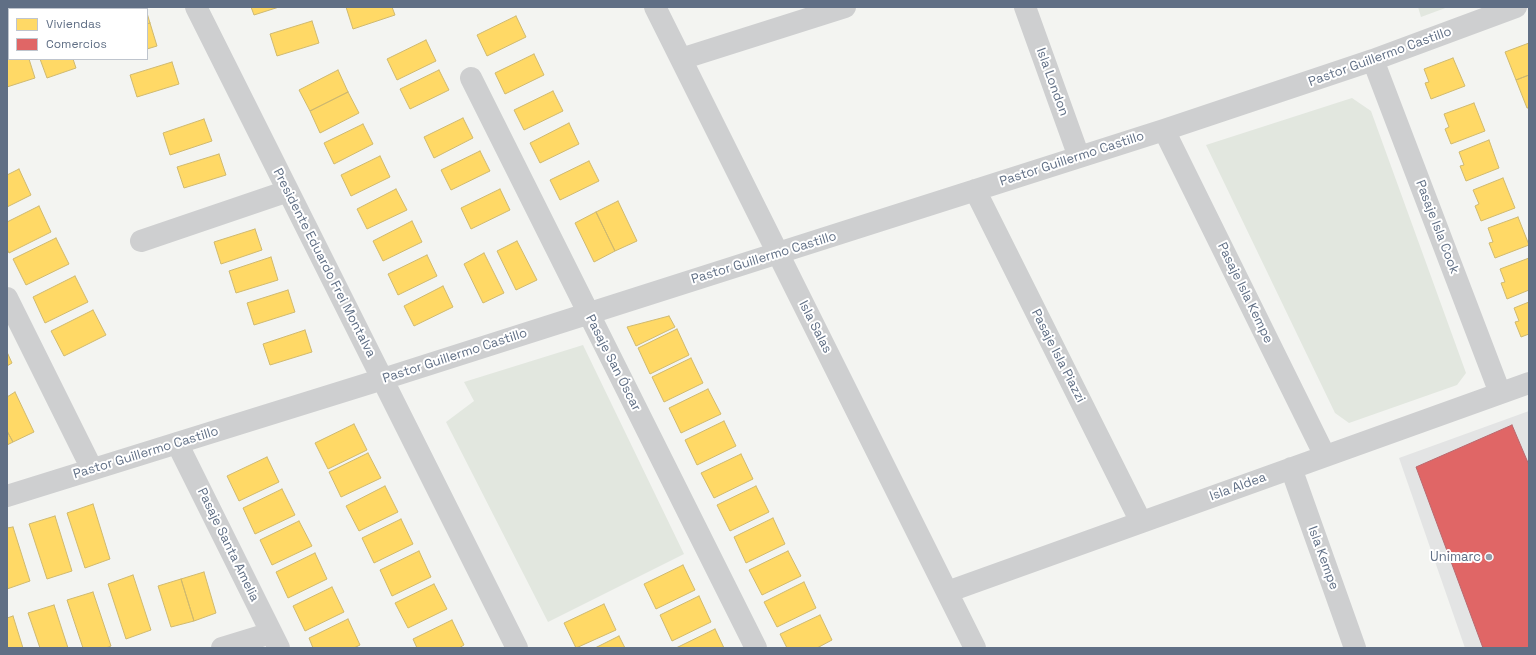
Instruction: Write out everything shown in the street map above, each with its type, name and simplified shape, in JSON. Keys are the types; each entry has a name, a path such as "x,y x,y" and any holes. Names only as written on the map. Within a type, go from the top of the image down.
{"street":[{"name":"Presidente Eduardo Frei Montalva","path":"196,7 517,648"},
{"name":"Isla Salas","path":"655,7 975,648"},
{"path":"681,59 845,7"},
{"name":"Isla London","path":"1025,7 1080,157"},
{"name":"Pastor Guillermo Castillo","path":"7,496 382,379 588,312 1164,130 1373,60 1516,7"},
{"name":"Pasaje Isla Cook","path":"1373,60 1500,393"},
{"name":"Pasaje San Óscar","path":"471,78 756,648"},
{"name":"Pasaje Isla Kempe","path":"1164,130 1325,456"},
{"name":"Pasaje Isla Piazzi","path":"975,190 1141,522"},
{"path":"141,241 288,191"},
{"path":"7,298 92,469"},
{"name":"Isla Aldea","path":"948,592 1529,383"},
{"name":"Pasaje Santa Amelia","path":"177,443 275,640"},
{"name":"Isla Kempe","path":"1291,468 1355,648"},
{"path":"222,648 275,640"}],"shaded area":[{"path":"1418,7 1448,7 1421,17"},
{"path":"1352,98 1371,111 1466,373 1457,385 1349,423 1335,413 1206,145"},
{"path":"583,345 684,554 548,622 446,422 474,401 464,382"},
{"name":"Unimarc","path":"1529,411 1529,648 1465,648 1399,458"}],"building: Viviendas":[{"path":"145,7 146,8 119,8"},
{"path":"251,7 279,7 254,15"},
{"path":"346,7 392,7 395,15 353,29"},
{"path":"516,16 526,37 487,56 477,35"},
{"path":"312,21 319,43 277,56 270,34"},
{"path":"150,23 157,46 148,49 148,24"},
{"path":"7,34 8,60 29,60 35,78 7,87"},
{"path":"426,40 436,61 397,80 387,59"},
{"path":"1529,43 1529,75 1516,80 1505,52"},
{"path":"534,54 544,75 505,94 495,73"},
{"path":"1453,58 1465,86 1431,99 1425,83 1429,82 1424,69"},
{"path":"40,60 73,60 76,68 47,78"},
{"path":"172,62 179,84 137,97 130,75"},
{"path":"338,70 348,92 310,111 299,90"},
{"path":"439,70 449,90 410,109 400,89"},
{"path":"1529,75 1529,108 1527,108 1516,80"},
{"path":"553,91 563,111 524,130 514,110"},
{"path":"348,92 359,113 320,133 310,111"},
{"path":"1474,103 1485,131 1451,144 1445,129 1449,127 1444,114"},
{"path":"463,118 473,138 434,158 424,137"},
{"path":"204,119 212,141 170,155 163,133"},
{"path":"569,123 579,144 540,163 530,143"},
{"path":"363,124 373,144 334,164 324,143"},
{"path":"1489,140 1499,168 1466,181 1460,166 1464,165 1459,152"},
{"path":"480,151 490,171 451,190 441,170"},
{"path":"219,154 226,175 184,188 177,167"},
{"path":"380,156 390,177 351,196 341,175"},
{"path":"589,161 599,181 560,200 550,180"},
{"path":"19,169 31,195 7,207 7,175"},
{"path":"1503,178 1515,208 1481,221 1475,206 1479,204 1473,190"},
{"path":"396,189 407,210 367,229 357,209"},
{"path":"500,189 510,210 471,229 461,208"},
{"path":"618,201 637,241 615,251 596,212"},
{"path":"39,206 51,232 9,253 7,249 7,222"},
{"path":"596,212 615,251 594,262 575,223"},
{"path":"1518,217 1529,245 1495,258 1489,243 1493,242 1488,228"},
{"path":"412,221 422,242 383,261 373,241"},
{"path":"255,229 262,250 221,264 214,242"},
{"path":"56,238 69,264 26,285 13,259"},
{"path":"517,241 537,280 516,290 497,251"},
{"path":"484,253 504,293 483,303 464,264"},
{"path":"427,255 437,276 398,295 388,274"},
{"path":"271,257 278,280 236,293 229,271"},
{"path":"1529,258 1529,290 1507,299 1501,283 1505,282 1500,269"},
{"path":"75,276 88,302 45,323 33,297"},
{"path":"443,286 453,307 414,326 404,306"},
{"path":"288,290 295,312 254,325 247,303"},
{"path":"1529,302 1529,334 1521,337 1515,322 1519,321 1514,308"},
{"path":"93,310 106,335 64,356 51,331"},
{"path":"669,316 675,327 636,346 627,327"},
{"path":"677,329 689,355 650,374 638,348"},
{"path":"305,330 312,352 270,365 263,344"},
{"path":"7,352 12,363 7,366"},
{"path":"691,358 703,383 664,402 652,377"},
{"path":"708,389 721,414 681,433 669,408"},
{"path":"15,392 34,432 13,442 7,431 7,397"},
{"path":"724,421 736,446 697,465 685,440"},
{"path":"354,424 367,450 328,469 315,443"},
{"path":"7,431 13,442 7,445"},
{"path":"368,453 381,478 341,497 329,472"},
{"path":"741,454 753,479 714,498 701,473"},
{"path":"267,457 279,482 239,501 227,476"},
{"path":"385,486 398,512 359,531 346,506"},
{"path":"756,486 769,512 730,531 717,505"},
{"path":"282,489 295,515 255,534 243,508"},
{"path":"93,504 110,559 85,568 67,513"},
{"path":"55,516 72,571 47,579 29,524"},
{"path":"773,518 785,544 746,563 734,537"},
{"path":"401,519 413,544 374,563 362,538"},
{"path":"299,521 312,546 272,565 260,540"},
{"path":"13,527 30,581 7,589 7,528"},
{"path":"419,551 431,577 392,596 380,570"},
{"path":"788,551 801,576 762,595 749,570"},
{"path":"315,553 327,579 288,598 276,572"},
{"path":"683,565 695,590 656,609 644,584"},
{"path":"204,572 216,613 194,621 181,579"},
{"path":"133,575 151,630 126,639 108,584"},
{"path":"181,579 194,621 171,627 158,586"},
{"path":"804,582 816,608 777,627 764,602"},
{"path":"434,584 447,609 408,628 395,603"},
{"path":"332,587 344,612 305,631 293,606"},
{"path":"93,592 111,646 106,648 83,648 67,600"},
{"path":"699,596 711,622 672,641 660,615"},
{"path":"604,604 616,630 576,648 564,623"},
{"path":"54,605 68,648 40,648 28,613"},
{"path":"820,615 832,640 817,648 787,648 780,634"},
{"path":"13,616 23,648 7,648 7,618"},
{"path":"348,619 360,645 354,648 313,648 309,638"},
{"path":"452,620 464,645 459,648 417,648 413,639"},
{"path":"715,629 724,648 676,648"},
{"path":"619,636 625,648 595,648"}],"building: Comercios":[{"name":"Unimarc","path":"1512,425 1529,465 1529,648 1483,648 1416,467"}],"place":[{"name":"Unimarc","path":"1489,557"}]}
